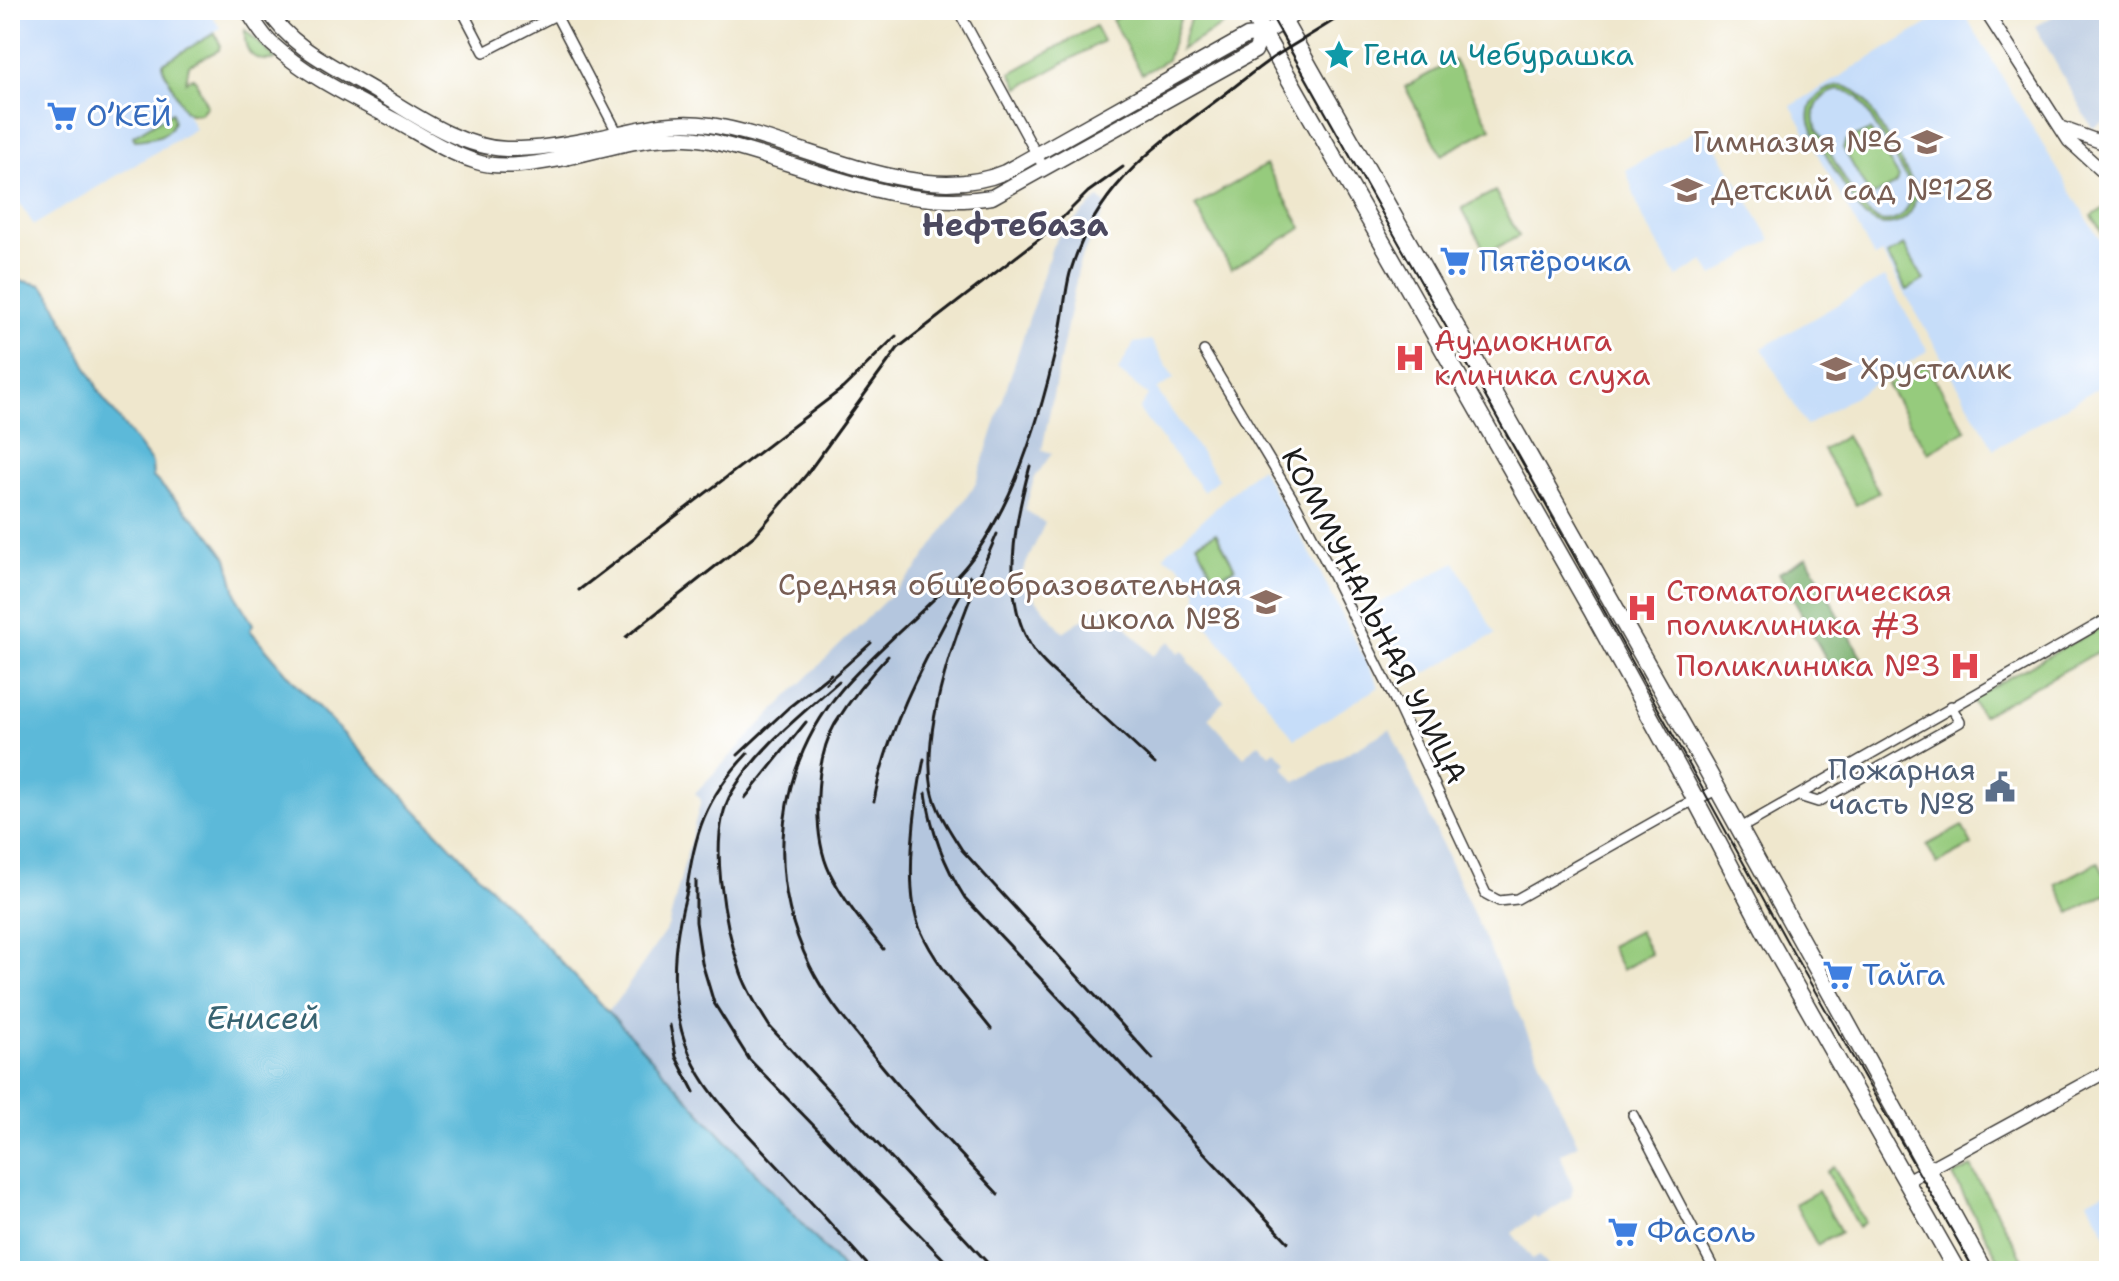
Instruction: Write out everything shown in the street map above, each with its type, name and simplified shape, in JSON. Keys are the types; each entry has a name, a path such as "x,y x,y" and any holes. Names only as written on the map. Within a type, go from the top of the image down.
{"highway":[{"path":"1250,10 1489,430 1770,941 1957,1271"},
{"path":"1280,16 1739,829 1984,1271"}],"main road":[{"path":"247,10 271,43 321,79 444,140 504,149 618,134 671,122 714,125 888,175 963,183 987,180 1247,36 1263,34"},
{"path":"268,10 286,34 302,47 478,162 502,165 539,163 644,140 675,137 708,141 884,192 933,201 992,197 1255,51 1263,34 1280,16"},
{"path":"294,61 302,47"},
{"path":"536,147 539,163"}],"street":[{"path":"462,10 484,52 556,15 618,134"},
{"path":"958,10 1044,168"},
{"path":"1280,16 1303,10"},
{"path":"1985,10 2069,141 2109,177"},
{"path":"2062,128 2109,148 2105,165 2109,177"},
{"name":"КОММУНАЛЬНАЯ УЛИЦА","path":"1204,351 1294,501 1438,789 1486,894 1499,901 1517,899 1695,800"},
{"path":"1739,829 2109,618"},
{"path":"1799,796 1818,802 1930,740 1960,722 1951,706"},
{"path":"1695,800 1717,790"},
{"path":"1906,1181 2109,1070"},
{"path":"1633,1115 1715,1271"}],"shaded area":[{"name":"О’КЕЙ","path":"10,10 209,10 220,28 163,68 195,129 34,225 10,189"},
{"path":"1950,10 1962,10 2109,255 2109,381 1994,449 1882,253 1874,257 1791,106"},
{"path":"2061,10 2109,10 2109,120 2092,128 2035,26"},
{"name":"Детский сад №128","path":"1704,126 1771,240 1713,276 1704,261 1677,277 1641,215 1626,170"},
{"path":"1099,198 1107,206 1080,261 1042,450 1052,453 1034,479 1025,510 1045,523 1019,579 1063,632 1106,604 1153,656 1170,641 1179,653 1183,650 1188,661 1224,701 1208,718 1244,757 1259,743 1270,755 1275,751 1287,763 1283,767 1296,782 1390,729 1578,1145 1560,1154 1573,1188 1571,1197 1537,1219 1534,1216 1512,1233 1533,1260 1539,1256 1551,1271 845,1271 608,1011 668,927 701,800 695,793 915,571 976,483 1052,247 1059,235"},
{"name":"Хрусталик","path":"1885,277 1928,351 1806,426 1762,348"},
{"path":"1151,340 1174,378 1157,390 1219,479 1203,491 1139,410 1148,395 1118,371 1134,343"},
{"name":"Средняя общеобразовательная школа №8","path":"1260,467 1312,556 1379,687 1294,739 1197,610 1197,593 1191,576 1163,556"},
{"path":"1455,562 1495,634 1407,684 1366,611"},
{"path":"2109,1190 2109,1240 2088,1201"}],"green space":[{"path":"1131,10 1183,10 1167,60 1142,74 1112,20"},
{"path":"1193,10 1231,10 1235,18 1180,50"},
{"path":"1095,26 1103,41 1019,88 1011,73"},
{"path":"245,30 276,59 262,60 252,55 246,45"},
{"path":"215,33 219,50 189,65 186,81 193,78 196,81 207,106 200,114 190,114 184,110 163,63"},
{"path":"1454,60 1491,128 1442,155 1405,87"},
{"path":"1844,86 1856,91 1866,101 1915,186 1913,207 1901,221 1883,225 1864,216 1813,130 1809,114 1814,101 1823,92","holes":["1831,92 1849,92 1859,98 1909,182 1910,202 1906,210 1892,221 1875,219 1867,212 1817,129 1817,104"]},
{"path":"172,112 174,121 168,131 159,136 135,140 133,136"},
{"path":"1870,130 1899,177 1895,184 1875,195 1868,192 1843,148 1846,141"},
{"path":"1266,165 1302,228 1231,269 1195,206"},
{"path":"1495,191 1519,236 1486,253 1462,208"},
{"path":"2109,205 2109,244 2092,216"},
{"path":"1904,245 1924,280 1907,290 1887,255"},
{"path":"1925,363 1966,430 1928,453 1887,385"},
{"path":"1846,436 1879,492 1856,505 1823,450"},
{"path":"1216,533 1235,568 1215,579 1197,543"},
{"path":"1807,557 1863,660 1835,675 1779,573"},
{"path":"2109,623 2109,646 1982,716 1971,698"},
{"path":"1962,826 1972,845 1937,864 1927,845"},
{"path":"2098,862 2109,883 2109,893 2070,913 2056,884"},
{"path":"1639,931 1651,954 1622,970 1610,946"},
{"path":"1834,1167 1865,1222 1858,1227 1827,1172"},
{"path":"1971,1167 2030,1271 2005,1271 1953,1176"},
{"path":"1818,1191 1841,1232 1817,1245 1795,1204"}],"water":[{"name":"Енисей","path":"10,278 41,285 50,294 101,395 152,463 153,477 211,536 227,558 238,600 253,624 250,630 297,685 608,1011 845,1271 10,1271"}],"tram line":[{"path":"1268,10 1796,958 1975,1271"}],"railway":[{"path":"998,1194 881,1064 835,1007 810,966 796,931 787,895 783,858 784,822 791,787 803,752 842,689 961,572 998,517 1037,421 1060,331 1070,273 1080,245 1108,197 1143,158 1186,123 1274,57 1349,10"},
{"path":"2102,10 2109,23"},
{"path":"626,637 755,535 807,474 898,348 1047,233 1088,192 1123,167"},
{"path":"579,590 843,388 896,336"},
{"path":"1030,466 1019,510 1013,557 1013,581 1021,626 1045,664 1155,764"},
{"path":"997,534 960,625 939,695 930,760 934,797 962,850 1153,1059"},
{"path":"874,801 901,713 970,576"},
{"path":"826,683 871,643"},
{"path":"883,949 830,873 820,839 818,798 823,757 835,724 860,688 888,656"},
{"path":"738,755 788,708 831,674"},
{"path":"839,681 781,732 755,760 732,792 724,810 719,856 724,907 735,954 747,987 770,1027 995,1271"},
{"path":"745,798 806,722"},
{"path":"686,895 693,853 704,818 721,786 748,753"},
{"path":"924,759 912,845 915,912 934,956 991,1029"},
{"path":"926,793 940,848 965,898 1288,1242"},
{"path":"696,881 696,922 702,963 714,1003 749,1059 955,1271"},
{"path":"689,885 677,939 675,966 675,993 686,1046 726,1111 873,1271"},
{"path":"670,1025 676,1057 694,1092"}],"place":[{"name":"Гена и Чебурашка","path":"1339,55"},
{"name":"О’КЕЙ","path":"62,116"},
{"name":"Гимназия №6","path":"1927,142"},
{"name":"Детский сад №128","path":"1687,190"},
{"name":"Пятёрочка","path":"1455,261"},
{"name":"Аудиокнига клиника слуха","path":"1410,358"},
{"name":"Хрусталик","path":"1836,369"},
{"name":"Средняя общеобразовательная школа №8","path":"1266,602"},
{"name":"Стоматологическая поликлиника #3","path":"1642,608"},
{"name":"Поликлиника №3","path":"1965,666"},
{"name":"Пожарная часть №8","path":"2000,787"},
{"name":"Тайга","path":"1838,975"},
{"name":"Фасоль","path":"1623,1232"}],"district":[{"name":"Нефтебаза","path":"1015,225"}]}
